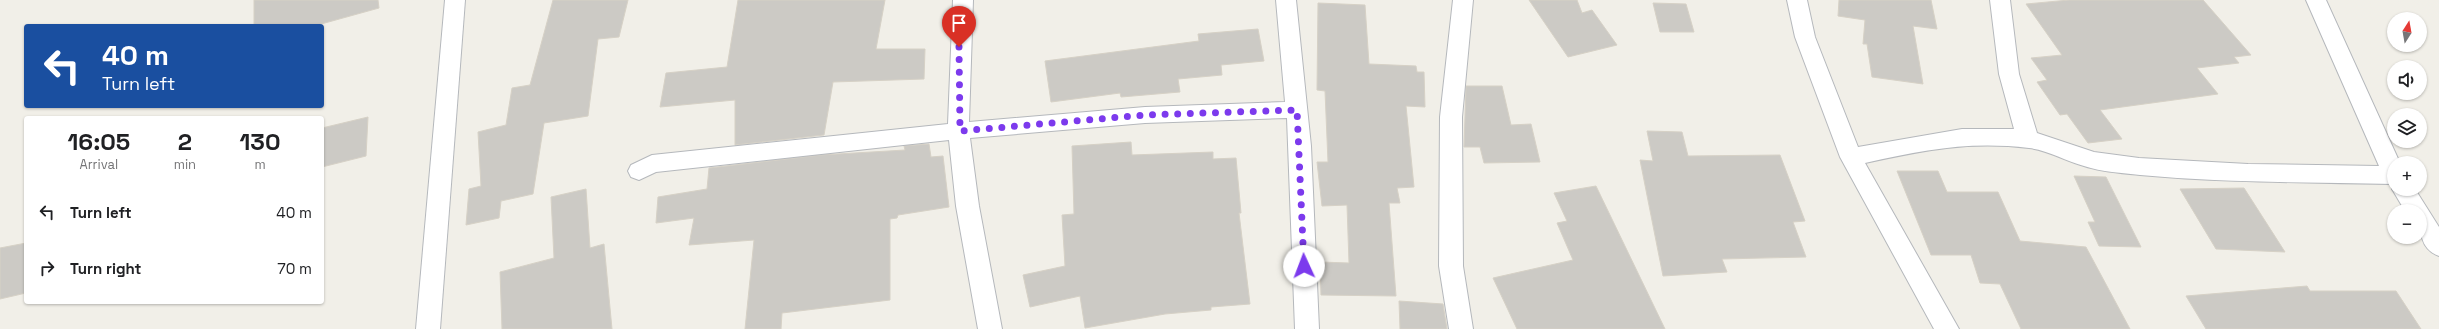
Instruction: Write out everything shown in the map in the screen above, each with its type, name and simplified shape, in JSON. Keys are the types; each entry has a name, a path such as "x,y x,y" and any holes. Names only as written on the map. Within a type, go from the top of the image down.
{"street":[{"path":"424,326 455,0"},
{"path":"963,0 958,63 960,131 964,171 990,329"},
{"path":"1286,0 1297,110 1307,329"},
{"path":"1461,329 1451,266 1451,117 1463,0"},
{"path":"1797,0 1805,38 1851,157 1947,329"},
{"path":"2000,0 2009,74 2028,140"},
{"path":"2316,0 2387,159"},
{"path":"639,171 652,164 960,131 1145,115 1297,110"},
{"path":"1851,157 1940,140 1974,136 2028,140 2102,162 2209,171 2387,175"},
{"path":"2427,227 2439,246"}],"building":[{"path":"254,0 378,0 379,8 321,24 254,24"},
{"path":"553,0 628,0 619,37 598,39 588,116 544,123 533,194 501,201 499,218 466,225 469,189 481,186 478,132 506,125 512,88 530,85"},
{"path":"738,0 885,0 876,49 925,49 924,79 833,82 824,135 735,145 735,100 660,107 666,73 727,67"},
{"path":"1529,0 1577,0 1582,13 1592,10 1617,45 1568,57"},
{"path":"1839,0 1931,0 1937,29 1913,26 1923,84 1872,77 1867,44 1863,44 1865,20 1838,16"},
{"path":"2069,0 2203,0 2251,55 2234,57 2239,63 2197,68 2218,94 2100,110 2122,139 2088,143 2067,114 2060,115 2037,82 2047,80 2031,58 2062,55 2026,4"},
{"path":"1318,3 1365,5 1369,64 1416,66 1417,72 1424,72 1425,107 1406,106 1414,187 1397,188 1400,203 1389,203 1396,296 1321,295 1320,262 1349,263 1347,205 1322,206 1317,162 1328,162 1325,91 1317,90"},
{"path":"1653,3 1686,4 1694,32 1660,32"},
{"path":"1258,29 1264,61 1221,65 1222,75 1178,79 1180,92 1121,97 1120,93 1051,102 1045,61 1199,41 1198,34"},
{"path":"1466,86 1502,86 1511,125 1531,124 1540,162 1484,163 1480,147 1464,147"},
{"path":"368,117 366,156 324,166 324,128"},
{"path":"1647,131 1682,132 1688,156 1780,155 1805,221 1793,222 1806,257 1722,259 1727,272 1663,276 1640,160 1653,161"},
{"path":"1131,142 1132,155 1213,152 1213,159 1236,158 1241,213 1239,213 1250,304 1211,307 1211,310 1165,314 1085,328 1080,296 1030,307 1023,275 1065,266 1062,215 1074,214 1072,146"},
{"path":"929,144 931,157 943,156 949,207 898,215 897,218 890,219 890,300 782,313 781,329 745,329 754,240 689,245 694,218 656,223 658,197 707,189 709,168 821,155 905,150 904,146"},
{"path":"1897,171 1938,171 1947,192 1998,192 2020,241 2086,247 2130,329 2021,329 2000,284 1980,283 1971,255 1931,255"},
{"path":"2074,176 2106,177 2141,247 2099,246 2088,222 2095,222"},
{"path":"1596,186 1665,329 1517,329 1493,278 1573,260 1557,223 1567,221 1554,193"},
{"path":"2244,188 2285,252 2216,249 2180,189"},
{"path":"586,189 590,248 604,244 612,329 502,329 500,272 554,258 551,197"},
{"path":"24,243 24,293 0,299 0,248"},
{"path":"2307,286 2310,291 2396,291 2421,329 2206,329 2186,296"},
{"path":"1399,301 1443,304 1447,329 1400,329"}],"route":[{"path":"959,47 960,131 1145,115 1257,113 1297,110 1300,146 1304,266"}]}
